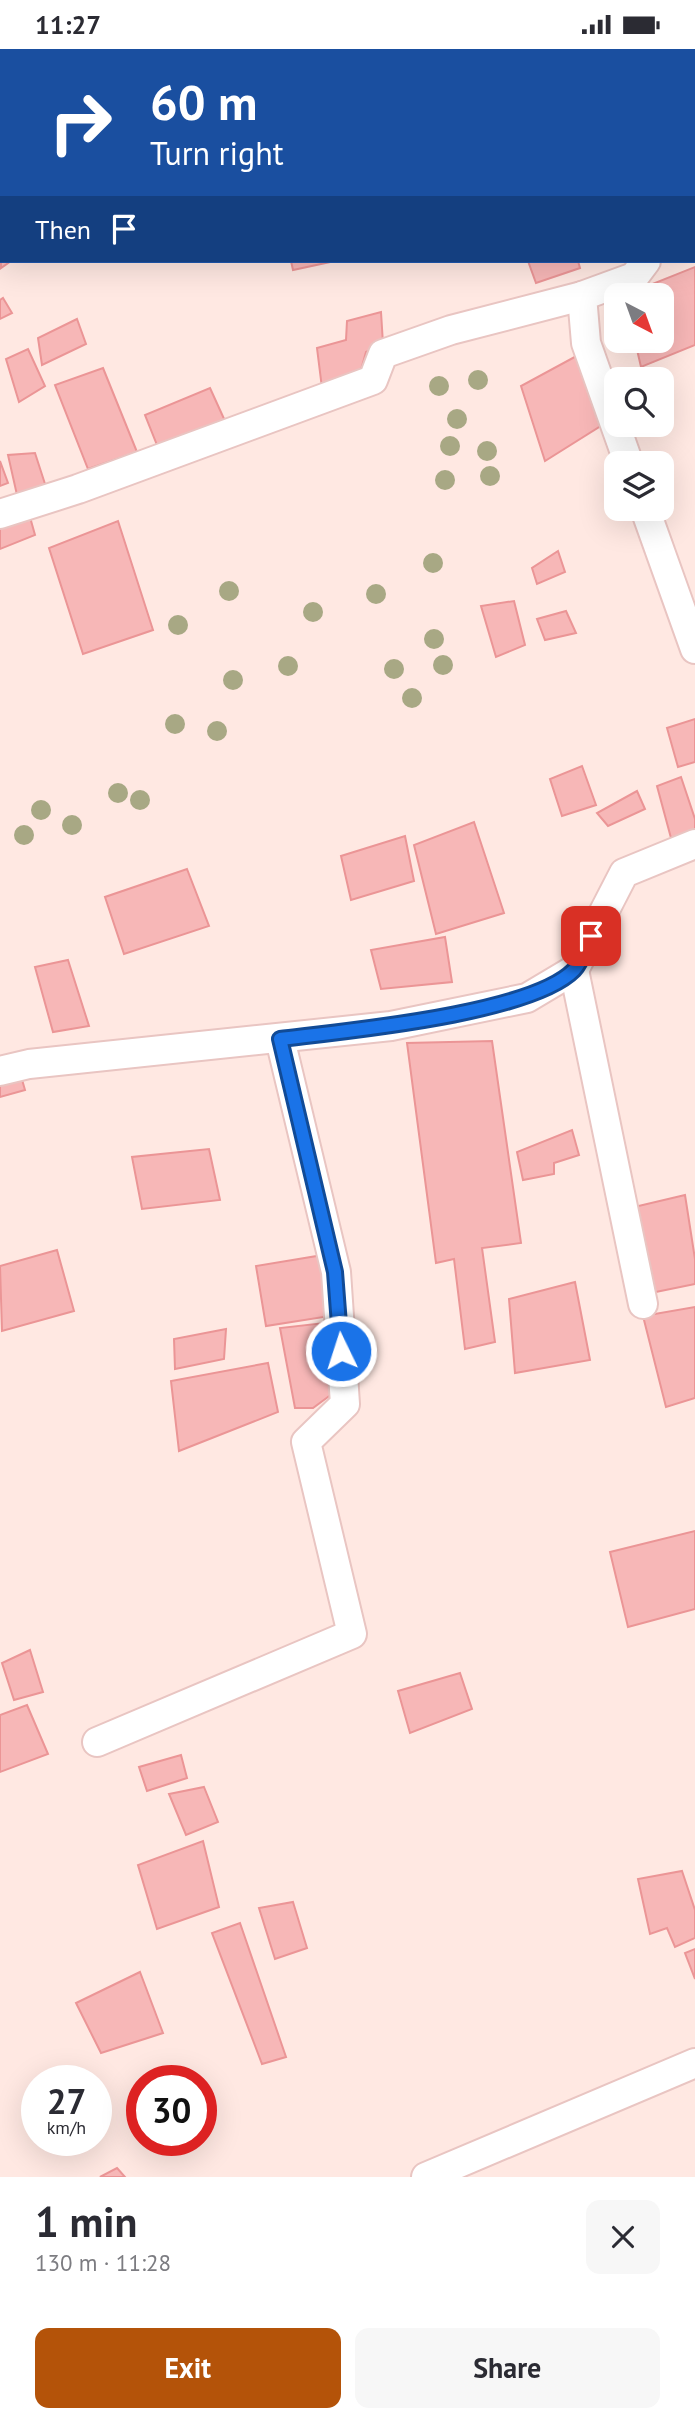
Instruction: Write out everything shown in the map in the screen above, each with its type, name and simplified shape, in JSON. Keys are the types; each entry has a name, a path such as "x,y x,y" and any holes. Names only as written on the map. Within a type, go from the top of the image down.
{"street":[{"path":"0,514 78,489 373,380 383,354 451,330 582,296 634,277 644,263"},
{"path":"582,296 586,343 624,451"},
{"path":"649,521 695,649"},
{"path":"0,1071 29,1064 391,1025 527,998 575,970 624,873 695,844"},
{"path":"575,970 643,1304"},
{"path":"97,1742 352,1634 306,1442 345,1404 335,1272 280,1039"},
{"path":"426,2177 695,2063"}],"building":[{"path":"291,263 326,263 293,270"},
{"path":"529,263 579,263 580,268 536,283"},
{"path":"695,267 695,345 641,367 638,353 674,353 674,283 655,283"},
{"path":"3,298 12,313 0,319 0,300"},
{"path":"381,312 383,344 366,352 361,370 322,388 317,348 346,340 347,321"},
{"path":"77,319 86,344 42,365 38,338"},
{"path":"28,349 45,386 19,402 6,359"},
{"path":"582,353 604,414 604,424 545,461 521,386"},
{"path":"103,368 137,452 88,469 55,385"},
{"path":"210,388 225,421 157,445 145,415"},
{"path":"35,453 46,487 17,495 8,455"},
{"path":"0,461 8,483 0,486"},
{"path":"28,510 35,535 0,549 0,520"},
{"path":"118,521 153,630 83,654 49,548"},
{"path":"558,551 565,572 537,584 532,568"},
{"path":"514,601 525,645 496,657 481,606"},
{"path":"566,611 576,633 545,640 537,619"},
{"path":"695,719 695,762 678,767 667,728"},
{"path":"582,766 596,805 562,816 550,779"},
{"path":"681,777 695,819 695,830 671,838 657,786"},
{"path":"637,791 645,809 608,826 597,813"},
{"path":"474,822 504,913 436,934 414,845"},
{"path":"405,836 414,881 351,900 341,856"},
{"path":"187,869 209,926 124,954 105,897"},
{"path":"445,937 452,982 381,989 371,950"},
{"path":"68,960 89,1026 53,1032 35,967"},
{"path":"492,1041 521,1243 482,1248 495,1342 465,1349 454,1259 436,1263 407,1043"},
{"path":"21,1076 25,1090 0,1097 0,1080"},
{"path":"572,1130 579,1155 554,1163 554,1174 523,1180 517,1152"},
{"path":"209,1149 220,1200 142,1209 132,1157"},
{"path":"685,1195 695,1259 695,1284 641,1295 630,1208"},
{"path":"57,1250 74,1311 2,1331 0,1266"},
{"path":"323,1255 330,1316 266,1326 256,1266"},
{"path":"575,1282 590,1360 515,1373 509,1299"},
{"path":"695,1307 695,1398 666,1407 643,1316"},
{"path":"333,1322 336,1391 313,1408 295,1408 280,1328"},
{"path":"226,1329 224,1359 175,1369 174,1339"},
{"path":"268,1363 278,1412 179,1451 171,1381"},
{"path":"695,1531 695,1609 628,1627 610,1552"},
{"path":"30,1650 43,1692 14,1700 2,1663"},
{"path":"460,1673 472,1709 410,1733 398,1691"},
{"path":"27,1705 48,1754 0,1772 0,1715"},
{"path":"181,1755 187,1778 147,1791 139,1767"},
{"path":"204,1787 218,1822 186,1835 169,1794"},
{"path":"203,1841 219,1907 157,1929 138,1865"},
{"path":"682,1871 695,1910 695,1938 675,1947 667,1928 650,1934 638,1879"},
{"path":"293,1902 307,1948 275,1959 259,1908"},
{"path":"240,1923 286,2057 262,2064 212,1933"},
{"path":"695,1949 695,1979 685,1953"},
{"path":"140,1972 163,2033 101,2053 76,2003"},
{"path":"117,2168 125,2177 100,2177"}],"route":[{"path":"341,1351 335,1272 280,1039 391,1025 527,998 575,970 591,936"}]}
